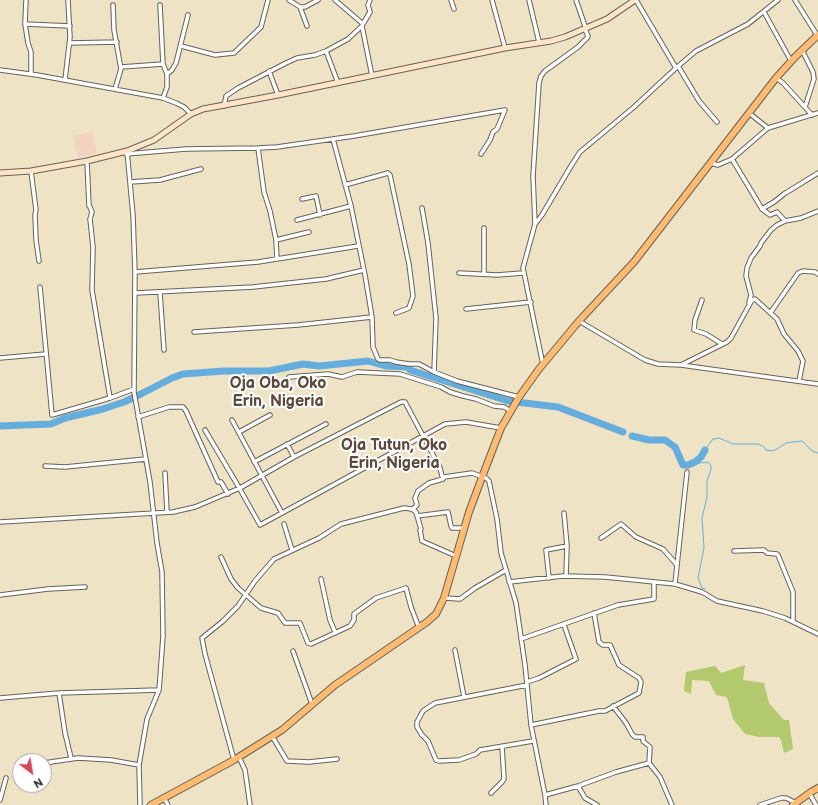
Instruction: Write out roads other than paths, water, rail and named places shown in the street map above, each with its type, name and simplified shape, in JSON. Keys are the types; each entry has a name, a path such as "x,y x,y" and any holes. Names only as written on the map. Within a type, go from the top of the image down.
{"main road":[{"path":"151,805 237,758 282,730 351,673 419,628 436,614 444,598 464,528 482,477 502,428 518,398 579,320 634,262 776,78 818,35"},
{"path":"794,804 818,788"}],"street":[{"path":"26,0 25,24 28,44 31,52 32,74"},
{"path":"65,80 70,43 68,0"},
{"path":"181,46 215,56 234,54 261,27 268,0"},
{"path":"289,0 300,7 307,26"},
{"path":"300,7 309,6 318,0"},
{"path":"335,0 362,25 372,76"},
{"path":"224,106 225,98 229,94 269,71 297,58 326,52 348,39 362,25 370,12 368,5 370,0"},
{"path":"451,0 454,9"},
{"path":"492,0 505,48"},
{"path":"529,0 539,42"},
{"path":"543,365 531,302 523,273 535,224 533,176 539,82 545,71 578,47 588,36 576,0"},
{"path":"126,153 154,140 191,114 203,109 278,96 505,48 565,37 607,19 636,0 699,101 717,122"},
{"path":"535,224 580,152 634,107 696,51 748,24 778,0"},
{"path":"795,0 818,35"},
{"path":"113,5 114,30 121,67 115,89"},
{"path":"160,5 163,64 167,74 167,87 163,98"},
{"path":"764,12 791,61"},
{"path":"167,74 172,70 176,63 188,15"},
{"path":"25,24 70,26"},
{"path":"70,43 117,42"},
{"path":"802,50 813,72 814,79 805,107"},
{"path":"326,52 338,83"},
{"path":"121,67 163,64"},
{"path":"0,70 32,74 163,98 180,105 191,114"},
{"path":"269,71 278,96"},
{"path":"776,78 783,83 812,115"},
{"path":"0,173 31,171 126,153 186,149 258,148 333,139 504,110 497,129 493,132 481,154"},
{"path":"749,113 768,128"},
{"path":"710,163 718,165 732,159 768,128 818,113"},
{"path":"333,139 364,270 372,317 373,347 378,360 419,364 456,381 518,398"},
{"path":"258,148 264,192 270,211 276,240 277,259"},
{"path":"126,153 130,182 136,294 134,391 150,482 153,514 162,572 163,636 159,690 147,719 138,764 140,805"},
{"path":"732,159 762,209 770,215 777,212 785,221"},
{"path":"86,161 89,206 92,212 90,219 93,247 92,290 110,398"},
{"path":"130,182 160,180 201,169"},
{"path":"31,171 36,210 36,240 39,261"},
{"path":"345,185 388,173 390,175 409,264 413,296 409,308 396,313"},
{"path":"762,209 784,194 818,175"},
{"path":"302,200 316,196 320,215"},
{"path":"296,220 350,206"},
{"path":"422,208 428,242 436,318 434,372"},
{"path":"747,308 751,295 746,276 750,261 771,230 785,221 801,218 818,211"},
{"path":"484,228 484,274"},
{"path":"276,240 309,232"},
{"path":"135,272 258,262 358,246"},
{"path":"136,294 254,287 319,280 364,270"},
{"path":"771,312 798,273 803,271 815,272 818,274"},
{"path":"459,273 497,275 523,273"},
{"path":"40,287 52,416 134,391"},
{"path":"160,292 164,350"},
{"path":"681,364 727,342 734,334 752,300 755,299 777,319 784,334 798,351 803,361 799,381"},
{"path":"702,300 695,320 694,330 706,334 722,344"},
{"path":"466,309 531,302"},
{"path":"194,332 298,325 372,317"},
{"path":"579,320 645,360 658,364 681,364 818,384"},
{"path":"0,358 46,354"},
{"path":"289,376 328,374 342,377 357,372 400,374 494,406 504,407 511,411"},
{"path":"0,522 153,514 174,512 195,507 240,488 294,457 401,402 404,402 440,468 442,476 444,477"},
{"path":"138,417 169,406 182,407 186,411 218,482 221,482 228,494"},
{"path":"238,432 270,415"},
{"path":"232,420 282,513"},
{"path":"205,430 240,488 260,525 445,424 466,422 502,428"},
{"path":"254,462 326,424"},
{"path":"287,444 294,457"},
{"path":"45,466 65,467 146,459"},
{"path":"675,584 687,472"},
{"path":"165,473 167,512"},
{"path":"413,509 417,505 415,498 418,491 428,483 444,479 444,477 472,473 486,478 489,481 497,519 501,553 516,603 527,683 530,725 546,795 546,805"},
{"path":"250,805 245,770 237,758 205,654 202,640 203,636 222,622 238,606 255,581 274,559 319,538 341,524 404,508 413,509"},
{"path":"413,509 421,529 422,541 456,556"},
{"path":"417,516 448,512 452,528 464,528"},
{"path":"564,513 567,546 566,576"},
{"path":"284,524 292,550"},
{"path":"600,538 621,524 636,537 663,549 677,565"},
{"path":"549,578 546,550 567,546"},
{"path":"734,551 764,550 767,553 777,554 793,592 793,621"},
{"path":"221,557 231,580 245,595 261,608 278,613 286,624 300,623 308,643 311,644 350,626 354,620 354,614 376,598 406,588 419,628"},
{"path":"444,598 460,599 475,588 506,570"},
{"path":"509,582 566,576 605,577 675,584 702,592 717,601 763,611 793,621 817,633"},
{"path":"322,578 330,620 335,632"},
{"path":"521,639 618,605 654,599 654,582"},
{"path":"0,595 48,589 85,587"},
{"path":"530,725 605,711 636,695 640,690 641,682 639,678 619,665 610,645 603,645 599,642 594,613"},
{"path":"533,741 480,750 476,754 448,762 436,760 428,741 417,727 417,722 423,710 435,703 527,683 576,659 564,624"},
{"path":"455,650 464,697"},
{"path":"293,652 312,704"},
{"path":"0,698 59,693 159,690"},
{"path":"59,693 65,733 71,758"},
{"path":"613,706 626,723 632,734 635,737 643,738 643,741 650,747 649,763 660,777 672,805"},
{"path":"272,736 287,761 309,762 337,759"},
{"path":"491,793 504,779 502,746"},
{"path":"52,762 71,758 112,760 138,764"},
{"path":"546,795 649,763"},
{"path":"0,800 6,778"},
{"path":"578,786 585,798 597,805"},
{"path":"809,793 816,805"},
{"path":"164,798 168,805"},
{"path":"760,805 782,798 786,798 794,804"}],"waterway":[{"path":"0,426 51,424 65,418 103,409 124,402 183,374 224,371 269,371 303,364 319,366 368,361 386,366 408,367 410,370 508,401 558,407 623,432"},
{"path":"632,436 649,440 665,440 675,447 683,465 688,465 695,462 701,457 705,450"},
{"path":"705,450 713,439 719,438 733,444 758,444 763,446 766,450 772,451 786,443 802,441 812,451 818,453"},
{"path":"691,464 708,462 711,466 707,480 707,497 702,518 704,548 698,578 702,588 705,589"}],"district":[{"name":"Oja Oba, Oko Erin, Nigeria","path":"278,393"},
{"name":"Oja Tutun, Oko Erin, Nigeria","path":"394,455"}]}
